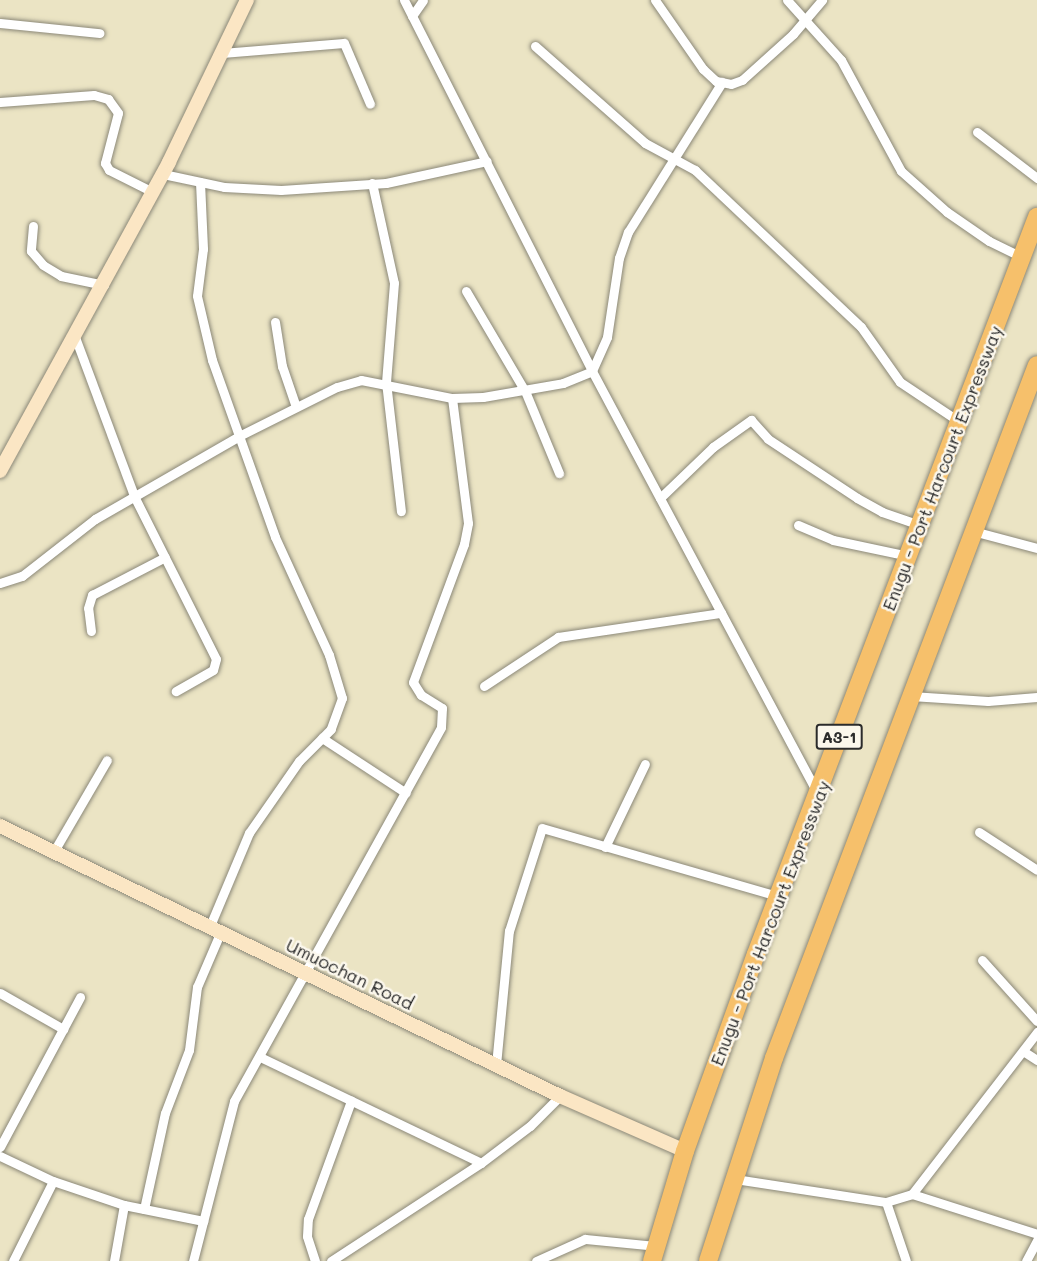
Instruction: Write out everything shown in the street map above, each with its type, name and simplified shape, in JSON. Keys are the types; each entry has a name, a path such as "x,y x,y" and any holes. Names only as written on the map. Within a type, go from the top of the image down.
{"highway":[{"name":"Enugu - Port Harcourt Expressway","path":"654,1254 686,1151 778,896 1037,217"},
{"name":"A3-1","path":"708,1261 774,1058 973,531 1035,375"}],"street":[{"path":"0,471 163,174 247,0"},
{"path":"404,0 592,371 818,794"},
{"path":"412,16 423,0"},
{"path":"655,0 703,69 722,82 742,80 806,19 822,0"},
{"path":"787,0 841,60 900,171 947,212 989,241 1022,257"},
{"path":"0,23 99,33"},
{"path":"222,53 344,43 370,104"},
{"path":"536,46 645,143 695,170 861,327 900,382 960,422"},
{"path":"0,583 22,576 95,519 241,435 296,407 361,380 387,382 452,398 525,392 563,383 592,371 607,337 623,245 672,157 722,82"},
{"path":"0,102 94,95 108,99 118,113 105,163 109,170 153,192"},
{"path":"977,132 1037,178"},
{"path":"163,174 200,182 281,190 372,183 487,161"},
{"path":"144,1209 165,1113 189,1050 197,987 249,833 299,761 322,738 339,712 340,690 329,655 275,537 213,360 197,301 203,249 200,182"},
{"path":"372,183 394,284 387,382 401,511"},
{"path":"33,226 31,251 34,258 61,276 104,285"},
{"path":"466,291 525,392 559,473"},
{"path":"274,322 282,366 296,407"},
{"path":"75,337 135,498 216,659 213,670 176,691"},
{"path":"193,1261 234,1101 308,974 441,727 442,708 415,689 413,675 464,544 468,523 452,398"},
{"path":"660,498 713,447 751,420 768,439 857,498 882,512 920,525"},
{"path":"798,525 833,540 909,556"},
{"path":"973,531 1037,548"},
{"path":"91,631 88,608 92,595 165,557"},
{"path":"484,686 558,637 722,613"},
{"path":"910,696 988,701 1037,697"},
{"path":"322,738 406,793"},
{"path":"54,851 107,760"},
{"path":"605,847 645,764"},
{"path":"496,1065 508,931 542,828 778,896"},
{"path":"979,831 1037,870"},
{"name":"Umuochan Road","path":"2,832 54,851 560,1096 686,1151"},
{"path":"982,960 1037,1021"},
{"path":"0,993 63,1029"},
{"path":"0,1147 80,997"},
{"path":"912,1194 1023,1051 1034,1042 1037,1032"},
{"path":"1023,1051 1037,1060"},
{"path":"260,1057 481,1163"},
{"path":"331,1261 481,1163 530,1126 560,1096"},
{"path":"315,1261 307,1236 313,1198 351,1101"},
{"path":"0,1156 53,1181 124,1205 203,1221"},
{"path":"735,1179 886,1202 912,1194 1037,1234"},
{"path":"13,1261 53,1181"},
{"path":"886,1202 906,1261"},
{"path":"114,1261 124,1205"},
{"path":"536,1261 585,1239 654,1254"},
{"path":"1026,1261 1037,1240"}]}
